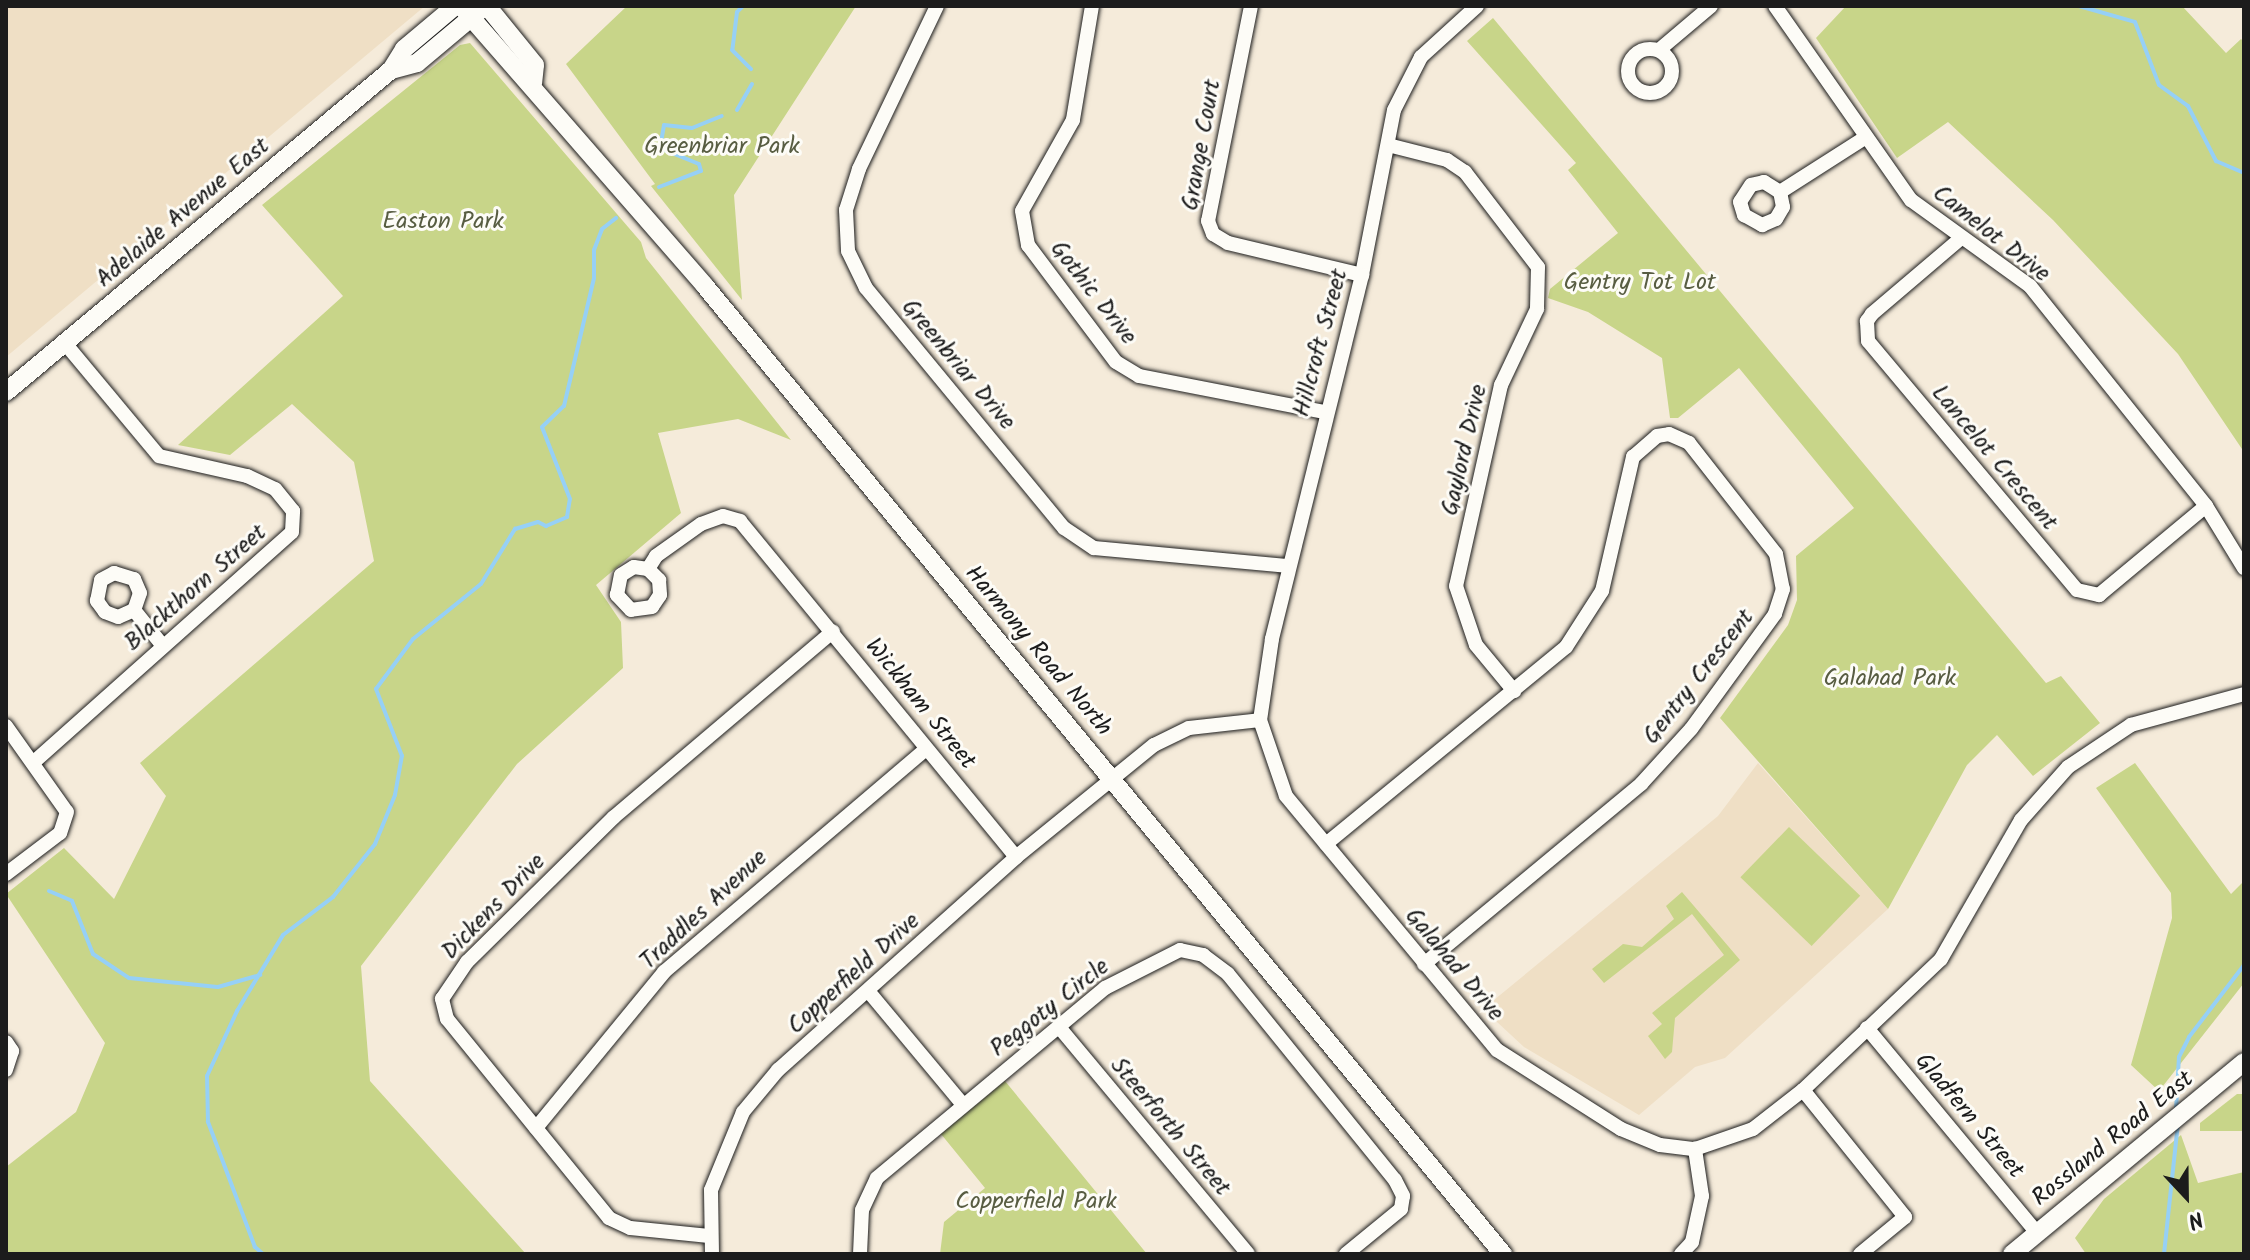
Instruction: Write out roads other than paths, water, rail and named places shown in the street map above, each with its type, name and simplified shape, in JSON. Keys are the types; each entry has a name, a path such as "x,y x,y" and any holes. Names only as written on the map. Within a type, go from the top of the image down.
{"main road":[{"name":"Adelaide Avenue East","path":"6,392 391,70 404,49 455,6"},
{"name":"Adelaide Avenue East","path":"391,70 417,63 476,9"},
{"name":"Harmony Road North","path":"476,9 520,77 533,83 1503,1254"},
{"name":"Rossland Road East","path":"2012,1254 2244,1062"}],"street":[{"name":"Greenbriar Drive","path":"937,6 859,169 846,210 848,251 866,288 1064,528 1094,548 1289,566"},
{"name":"Gothic Drive","path":"1092,6 1073,120 1022,211 1028,245 1116,362 1139,376 1325,412"},
{"name":"Grange Court","path":"1251,6 1208,221 1213,234 1228,243 1362,275"},
{"name":"Hillcroft Street","path":"1260,720 1289,566 1325,412 1362,275 1388,145 1406,79 1429,49 1477,6"},
{"path":"1659,50 1711,6"},
{"name":"Camelot Drive","path":"1775,6 1911,200 1960,239 2030,286 2206,506 2244,568"},
{"path":"1780,192 1866,137"},
{"name":"Gaylord Drive","path":"1388,145 1447,160 1465,172 1538,267 1537,309 1501,385 1456,586 1471,636 1514,691"},
{"name":"Lancelot Crescent","path":"1960,239 1872,314 1867,321 1868,341 2077,590 2099,595 2206,506"},
{"name":"Blackthorn Street","path":"35,761 292,532 293,511 275,489 247,476 159,456 65,343"},
{"name":"Gentry Crescent","path":"1326,844 1566,647 1595,607 1639,447 1657,436 1679,436 1769,540 1783,577 1775,614 1691,729 1641,784 1424,964"},
{"name":"Wickham Street","path":"648,569 677,540 723,516 740,521 1016,857"},
{"path":"134,610 163,646"},
{"name":"Dickens Drive","path":"709,1236 630,1228 609,1218 447,1019 442,999 467,962 614,817 833,631"},
{"name":"Galahad Drive","path":"1260,720 1286,796 1497,1050 1621,1129 1660,1145 1695,1149 1753,1129 1803,1090 1949,949 2021,820 2068,767 2131,725 2244,694"},
{"name":"Copperfield Drive","path":"712,1254 709,1236 711,1190 743,1112 778,1070 869,992 1016,857 1172,734 1207,724 1260,720"},
{"path":"6,726 35,761 67,812 60,833 6,874"},
{"name":"Traddles Avenue","path":"536,1128 664,972 926,749"},
{"name":"Peggoty Circle","path":"860,1254 862,1210 877,1178 1105,988 1180,950 1203,955 1228,974 1403,1196 1401,1209 1346,1254"},
{"path":"869,992 963,1105"},
{"name":"Steerforth Street","path":"1059,1027 1248,1254"},
{"name":"Gladfern Street","path":"1867,1028 2037,1233"},
{"path":"6,1042 12,1051 6,1070"},
{"path":"1803,1090 1905,1217 1860,1254"},
{"path":"1681,1254 1692,1242 1702,1196 1695,1149"}],"waterway":[{"path":"743,6 737,12 732,50 751,69"},
{"path":"2079,6 2135,22 2159,85 2188,106 2216,161 2244,173"},
{"path":"737,110 752,84"},
{"path":"659,187 701,171 699,164 660,148 664,125 692,128 722,116"},
{"path":"263,1254 255,1247 208,1122 207,1076 237,1011 283,935 333,897 375,844 395,795 402,756 376,689 413,639 481,584 515,529 538,522 546,526 567,517 570,499 542,427 564,406 594,278 594,250 602,229 616,218"},
{"path":"49,891 72,901 93,954 129,978 218,987 260,975"},
{"path":"2176,1110 2179,1057 2189,1037 2244,965"},
{"path":"2164,1254 2178,1122"}],"park label":[{"name":"Greenbriar Park","path":"722,147"},
{"name":"Easton Park","path":"443,222"},
{"name":"Gentry Tot Lot","path":"1640,283"},
{"name":"Galahad Park","path":"1890,679"},
{"name":"Copperfield Park","path":"1036,1202"}]}
